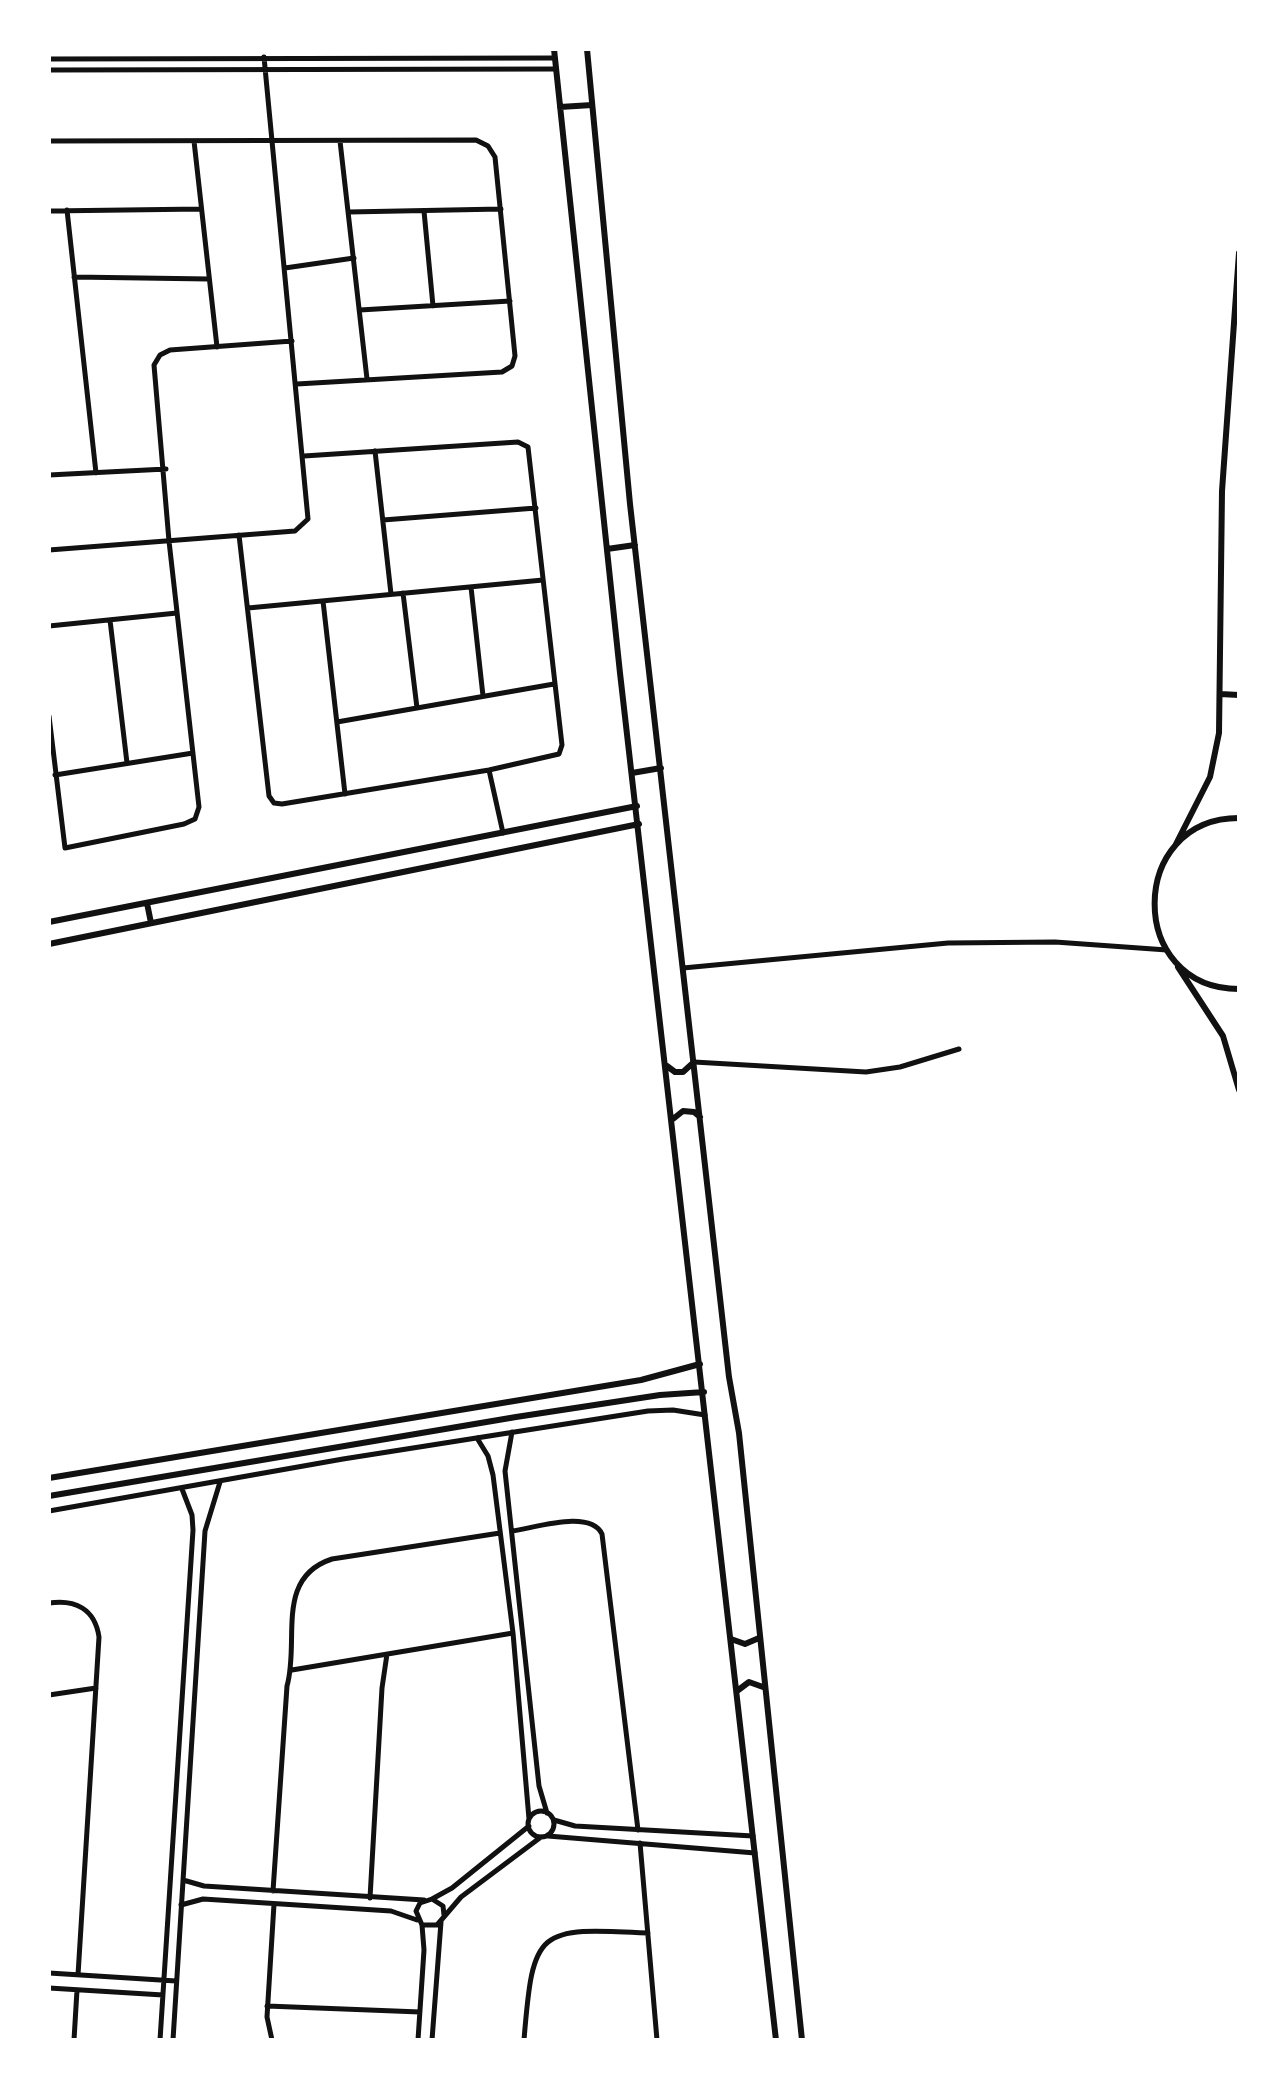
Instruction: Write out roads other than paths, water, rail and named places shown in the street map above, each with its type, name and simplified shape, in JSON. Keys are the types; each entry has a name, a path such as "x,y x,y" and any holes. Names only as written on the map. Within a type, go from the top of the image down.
{"street":[{"path":"161,49 162,69"},
{"path":"554,49 607,549 776,2040"},
{"path":"587,49 635,545 729,1377 739,1433 802,2040"},
{"path":"49,550 295,531 305,524 310,513 264,57"},
{"path":"49,59 555,58"},
{"path":"67,59 68,69"},
{"path":"49,69 556,69"},
{"path":"560,107 592,105"},
{"path":"49,141 483,142 495,157 501,209 515,356 508,370 296,384"},
{"path":"194,141 217,346"},
{"path":"340,141 367,379"},
{"path":"49,211 201,209"},
{"path":"349,212 501,209"},
{"path":"67,210 96,473"},
{"path":"424,211 433,306"},
{"path":"1239,253 1222,491 1219,733 1210,777 1163,865 1154,897 1155,919 1167,950 1223,1036 1239,1090"},
{"path":"285,268 354,258"},
{"path":"74,277 209,279"},
{"path":"359,310 510,301"},
{"path":"49,716 62,844 68,849 190,823 199,807 169,541 166,469 154,370 156,359 170,350 292,341"},
{"path":"239,535 271,800 282,804 345,794 489,770 559,754 562,745 530,452 524,443 304,456"},
{"path":"375,451 391,594"},
{"path":"49,475 166,469"},
{"path":"383,520 536,508"},
{"path":"607,549 635,545"},
{"path":"248,608 543,580"},
{"path":"471,587 483,696"},
{"path":"403,593 416,708"},
{"path":"323,601 345,794"},
{"path":"49,626 177,612"},
{"path":"110,620 127,763"},
{"path":"337,722 554,684"},
{"path":"1220,694 1239,695"},
{"path":"55,775 192,753"},
{"path":"632,773 661,768"},
{"path":"489,770 503,833"},
{"path":"49,922 637,806"},
{"path":"1175,846 1202,826 1239,818"},
{"path":"49,944 639,824"},
{"path":"147,903 151,923"},
{"path":"684,968 948,943 1055,942 1167,950"},
{"path":"1174,959 1200,980 1239,989"},
{"path":"666,1065 671,1070 683,1073 694,1062 858,1073 900,1067 959,1049"},
{"path":"672,1120 683,1111 691,1111 700,1117"},
{"path":"49,1478 641,1380 700,1364"},
{"path":"49,1496 516,1417 660,1395 704,1392"},
{"path":"49,1511 649,1411 673,1410 707,1416"},
{"path":"512,1432 505,1461 539,1786 547,1812 554,1820 575,1826 753,1836"},
{"path":"477,1438 491,1465 513,1633 529,1823 533,1834 755,1853"},
{"path":"229,1448 231,1465"},
{"path":"173,2040 205,1531 220,1482"},
{"path":"160,2040 193,1530 192,1515 182,1489"},
{"path":"512,1531 583,1520 595,1524 602,1534 638,1830"},
{"path":"273,1891 287,1686 292,1670 293,1600 296,1588 310,1569 332,1559 500,1533"},
{"path":"49,1603 74,1603 94,1620 99,1637 78,1975"},
{"path":"292,1670 513,1633"},
{"path":"731,1639 745,1644 759,1638"},
{"path":"370,1898 382,1688 387,1654"},
{"path":"737,1691 749,1682 764,1687"},
{"path":"49,1695 96,1688"},
{"path":"183,1880 204,1886 370,1898 432,1899 452,1888 529,1823 535,1813 547,1812"},
{"path":"432,2040 441,1923 444,1915 461,1897 544,1837 554,1827 554,1820"},
{"path":"640,1843 657,2040"},
{"path":"181,1905 203,1899 391,1911 434,1927 441,1923"},
{"path":"432,1899 440,1903 444,1915"},
{"path":"418,2040 424,1950 418,1906 424,1900"},
{"path":"272,2040 268,2028 267,2006 274,1904"},
{"path":"524,2040 530,1974 542,1948 552,1939 579,1929 648,1933"},
{"path":"49,1973 176,1981"},
{"path":"49,1988 163,1995"},
{"path":"74,2040 77,1990"},
{"path":"267,2006 420,2012"}]}
